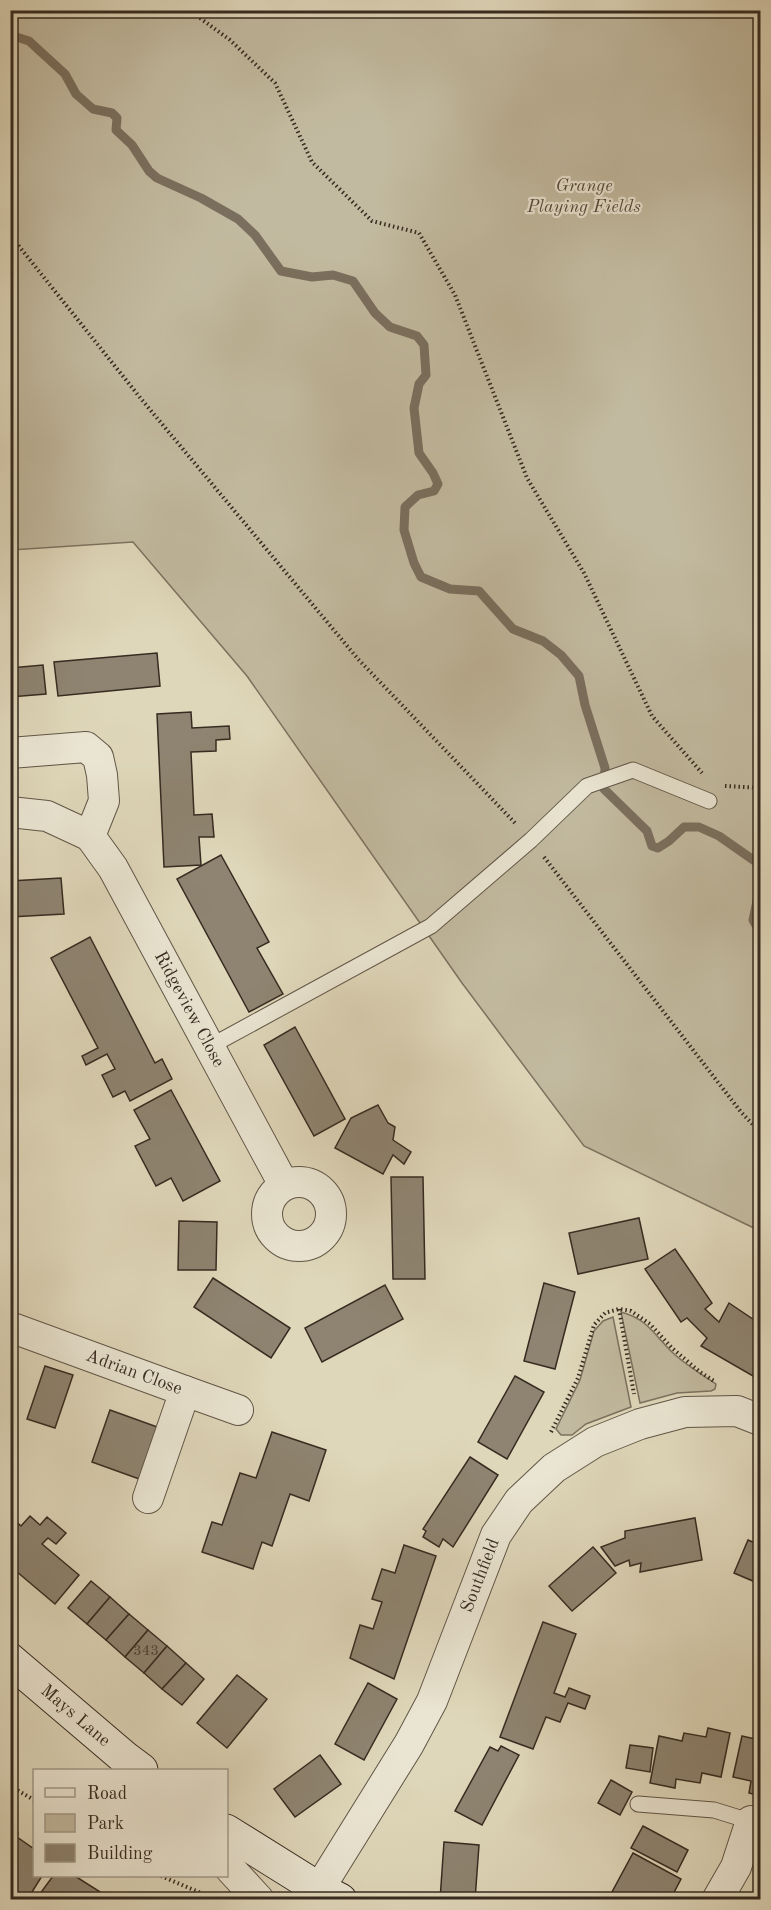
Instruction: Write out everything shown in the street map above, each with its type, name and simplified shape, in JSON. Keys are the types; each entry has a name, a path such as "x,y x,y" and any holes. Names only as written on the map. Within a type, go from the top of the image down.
{"street":[{"path":"10,753 86,747 98,757 104,801 90,836"},
{"name":"Ridgeview Close","path":"10,812 47,816 90,836 113,868 284,1185"},
{"name":"Adrian Close","path":"10,1327 185,1391 148,1498"},
{"path":"185,1391 238,1410"},
{"name":"Southfield","path":"330,1894 432,1701 495,1535 519,1501 554,1468 596,1442 640,1424 685,1412 749,1415"},
{"name":"Mays Lane","path":"10,1660 140,1769"},
{"path":"717,1899 736,1867 756,1823"},
{"path":"228,1832 330,1894"},
{"path":"228,1866 259,1899"}],"lane":[{"path":"209,1047 431,926 531,840 586,786 633,770 709,801"},
{"path":"638,1804 714,1810 756,1823"}],"path":[{"path":"189,10 230,40 275,83 312,162 372,221 419,233 455,295 527,478 584,573 652,716 705,776"},
{"path":"10,235 142,400 358,659 531,840 741,1112 760,1132"},
{"path":"725,786 760,788"},
{"path":"619,1309 640,1424"},
{"path":"554,1468 548,1438 578,1378 594,1325 605,1313 619,1309 631,1311 650,1324 672,1348 700,1372 730,1391 749,1415"},
{"path":"10,1786 33,1799"},
{"path":"166,1877 216,1899"}],"green space":[{"name":"Grange Playing Fields","path":"11,11 760,11 760,1231 584,1146 462,983 247,676 133,542 11,550"},
{"path":"621,1312 644,1323 678,1357 716,1384 715,1389 677,1393 640,1403"},
{"path":"613,1317 631,1407 586,1424 572,1435 561,1435 556,1429 580,1380 594,1331 603,1321"}],"building":[{"path":"157,653 160,686 58,696 54,662"},
{"path":"43,665 46,694 10,697 10,668"},
{"path":"191,712 192,728 229,726 230,739 216,740 216,751 191,752 194,815 212,814 214,837 199,837 201,865 164,867 157,714"},
{"path":"221,855 269,942 257,948 283,994 249,1012 177,879"},
{"path":"61,878 64,914 10,917 10,881"},
{"path":"90,937 155,1063 162,1059 172,1079 130,1101 125,1091 113,1097 102,1075 115,1069 107,1054 86,1065 82,1056 98,1048 51,958"},
{"path":"295,1027 345,1119 314,1136 264,1045"},
{"path":"171,1090 220,1181 183,1201 171,1178 156,1186 135,1146 150,1139 134,1110"},
{"path":"378,1105 388,1123 395,1127 393,1140 411,1152 404,1164 393,1155 383,1174 335,1148 351,1118"},
{"path":"391,1177 423,1177 425,1279 393,1279"},
{"path":"639,1218 648,1259 578,1274 569,1233"},
{"path":"179,1221 217,1222 216,1270 178,1270"},
{"path":"675,1249 712,1303 705,1309 719,1322 729,1303 760,1324 760,1371 757,1370 753,1376 701,1346 707,1338 687,1318 681,1322 645,1269"},
{"path":"213,1278 290,1328 271,1358 194,1307"},
{"path":"544,1283 575,1292 555,1369 524,1361"},
{"path":"385,1285 403,1319 322,1362 305,1328"},
{"path":"45,1366 73,1375 55,1428 27,1419"},
{"path":"515,1376 544,1392 507,1459 478,1442"},
{"path":"110,1410 160,1428 142,1480 92,1462"},
{"path":"272,1432 326,1450 309,1501 290,1494 272,1546 262,1542 253,1569 202,1552 212,1522 222,1525 240,1473 256,1478"},
{"path":"470,1457 498,1475 453,1547 443,1539 439,1547 423,1537 426,1531 423,1529"},
{"path":"10,1516 21,1526 30,1516 40,1525 47,1517 66,1533 56,1544 48,1538 42,1544 79,1575 55,1604 10,1566"},
{"path":"695,1518 702,1560 640,1572 641,1563 630,1566 629,1560 615,1566 601,1547 625,1538 625,1531"},
{"path":"748,1540 760,1545 760,1584 734,1573"},
{"path":"404,1545 436,1556 394,1679 350,1658 360,1625 373,1629 382,1602 372,1599 382,1569 395,1573"},
{"path":"593,1547 616,1573 572,1611 549,1586"},
{"path":"91,1581 110,1597 87,1624 68,1608"},
{"path":"110,1597 129,1614 106,1640 87,1624"},
{"path":"129,1614 148,1630 125,1657 106,1640"},
{"path":"543,1622 576,1634 554,1693 565,1697 569,1688 590,1696 585,1709 568,1703 560,1722 546,1717 533,1749 500,1737"},
{"path":"148,1630 167,1646 144,1673 125,1657"},
{"path":"167,1646 186,1663 162,1689 144,1673"},
{"path":"186,1663 204,1679 182,1705 162,1689"},
{"path":"237,1675 267,1699 227,1748 197,1723"},
{"path":"368,1683 397,1699 364,1760 335,1744"},
{"path":"708,1728 730,1733 721,1777 702,1773 700,1783 676,1779 675,1788 650,1783 659,1736 682,1741 684,1733 706,1737"},
{"path":"742,1736 760,1740 760,1796 749,1793 751,1781 733,1777"},
{"path":"630,1745 653,1748 650,1772 626,1768"},
{"path":"501,1746 519,1755 482,1825 455,1811 490,1747 498,1751"},
{"path":"320,1755 341,1784 295,1817 274,1789"},
{"path":"611,1780 632,1792 620,1815 598,1803"},
{"path":"643,1826 688,1850 677,1872 631,1848"},
{"path":"10,1827 18,1833 17,1837 33,1848 33,1877 41,1877 27,1900 10,1892"},
{"path":"444,1842 479,1845 475,1900 440,1900"},
{"path":"633,1853 681,1879 670,1900 626,1900 612,1892"},
{"path":"52,1877 77,1877 105,1895 102,1900 46,1900 39,1895"}],"waterway":[{"path":"10,35 29,41 65,74 76,94 93,109 112,113 117,118 116,130 132,145 149,171 157,178 201,198 238,219 255,235 281,271 312,277 333,275 353,281 375,313 390,327 417,336 424,345 426,375 419,384 414,408 419,453 438,484 434,491 418,495 405,507 404,530 414,563 421,577 450,589 479,591 513,629 543,641 561,655 579,676 585,705 605,768 604,789 647,831 652,846 658,848 684,827 699,827 719,836 759,864 760,868"},
{"path":"760,887 753,920 760,932"}]}
